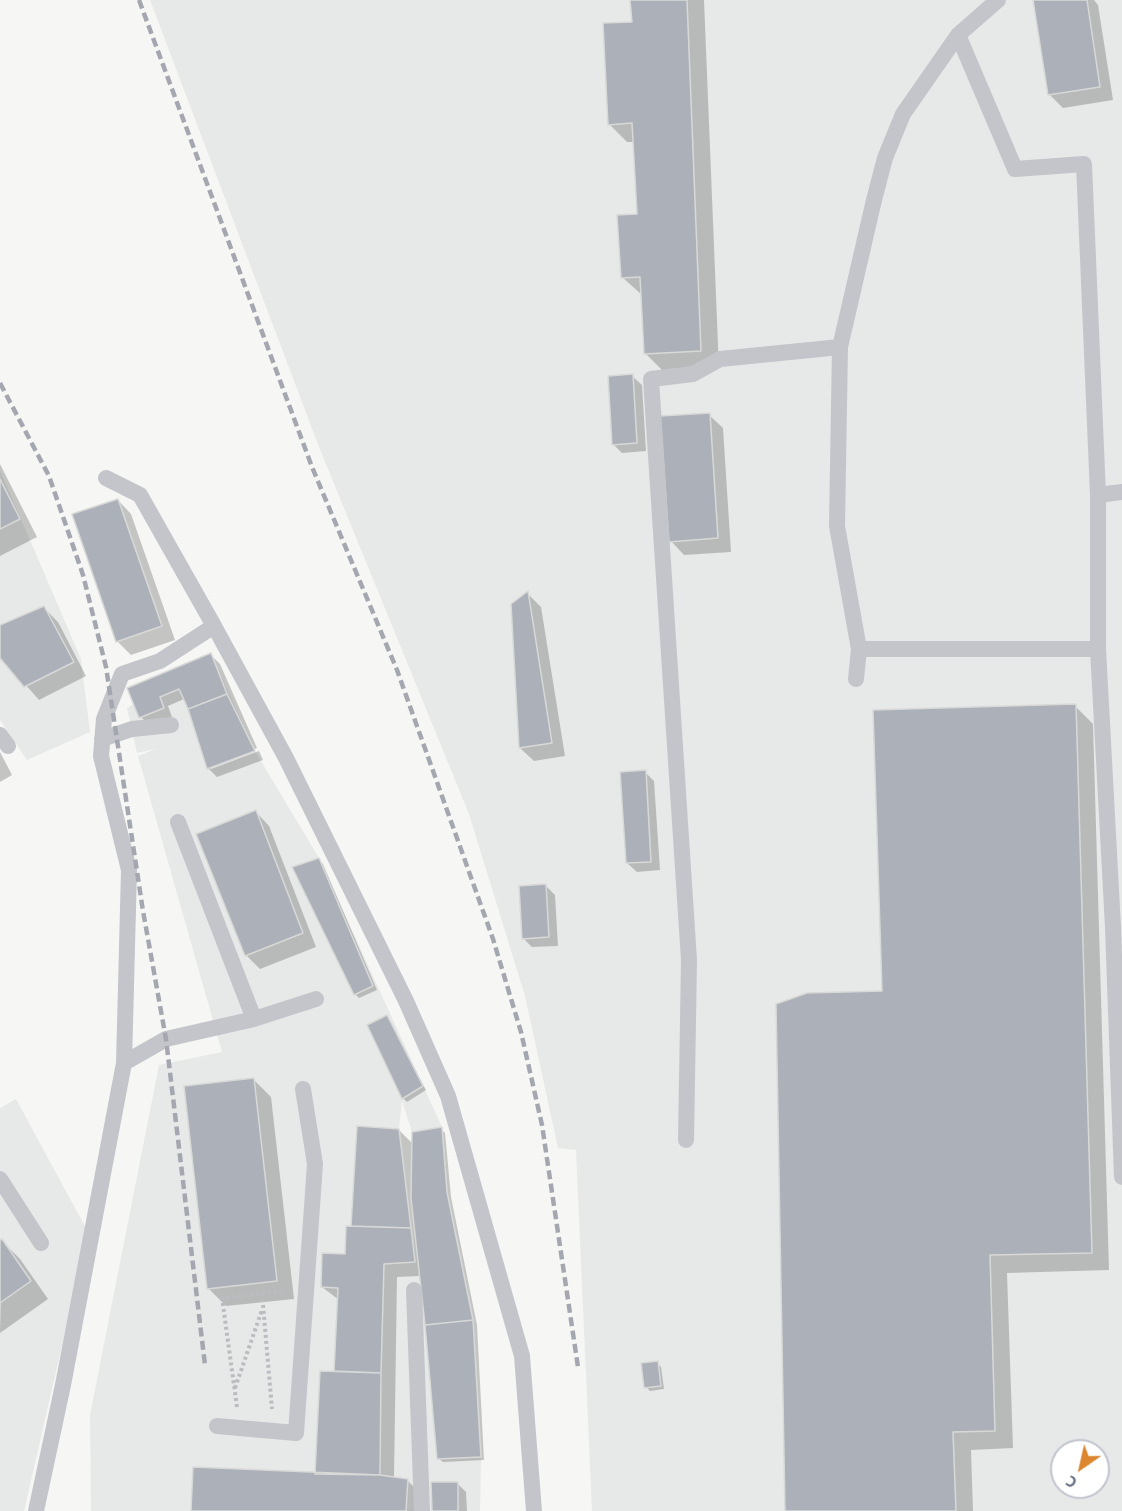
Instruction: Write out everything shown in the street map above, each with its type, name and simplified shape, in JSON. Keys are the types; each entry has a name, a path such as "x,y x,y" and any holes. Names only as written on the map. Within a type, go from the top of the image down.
{"lane":[{"path":"856,679 859,649 837,526 840,347 885,158 903,114 958,34 998,0"},
{"path":"958,34 1016,169 1084,164 1098,495 1098,649 1118,927 1122,1177"},
{"path":"686,1140 689,960 651,379 693,374 720,359 840,347"},
{"path":"106,478 140,495 214,626 286,758 406,1001 448,1096 522,1356 534,1511"},
{"path":"1098,495 1122,492"},
{"path":"36,1511 63,1385 124,1063 129,870 101,756 104,719 122,674 160,661 214,626"},
{"path":"859,649 1098,649"},
{"path":"102,739 132,729 171,725"},
{"path":"178,822 254,1019"},
{"path":"124,1063 166,1039 254,1019 316,999"},
{"path":"217,1426 296,1433 315,1164 303,1089"},
{"path":"0,1179 41,1243"},
{"path":"414,1290 422,1511"}],"path":[{"path":"240,1428 222,1298 306,1287"},
{"path":"262,1293 274,1431"},
{"path":"234,1388 263,1308"}],"shaded area":[{"path":"150,0 1122,0 1122,1511 592,1511 576,1150 558,1148 525,996 469,814 319,447"},
{"path":"0,470 81,659 90,732 27,760 0,720"},
{"path":"211,653 255,751 319,858 442,1127 447,1192 473,1320 481,1457 480,1511 91,1511 90,1415 159,1065 222,1052 138,756 156,749 137,753 127,708 134,704 127,688","holes":["402,1101 412,1132 411,1198 416,1262 399,1129"]},
{"path":"16,1099 88,1232 24,1511 0,1511 0,1108"}],"building":[{"path":"630,0 687,0 701,351 644,354 640,277 621,278 617,215 637,214 632,123 608,125 603,23 632,22"},
{"path":"1033,0 1087,0 1100,87 1048,95"},
{"path":"633,374 637,443 612,445 608,376"},
{"path":"710,413 718,538 669,542 660,416"},
{"path":"0,479 20,519 0,529"},
{"path":"118,499 162,626 116,642 72,514"},
{"path":"528,591 552,743 519,748 511,604"},
{"path":"44,606 74,662 24,687 0,658 0,625"},
{"path":"211,653 227,694 188,709 179,689 160,697 164,708 139,718 127,688"},
{"path":"227,694 255,751 207,769 188,709"},
{"path":"1076,704 1092,1253 990,1255 995,1431 953,1432 956,1511 785,1511 776,1004 807,993 882,991 873,710"},
{"path":"646,770 651,862 626,863 620,772"},
{"path":"256,810 303,933 245,956 196,834"},
{"path":"319,858 373,986 354,995 292,867"},
{"path":"546,884 549,937 522,939 519,886"},
{"path":"387,1015 423,1086 402,1099 367,1025"},
{"path":"254,1078 277,1281 207,1289 184,1086"},
{"path":"357,1126 399,1129 411,1228 351,1226"},
{"path":"442,1127 447,1192 473,1320 425,1325 411,1198 412,1132"},
{"path":"346,1226 411,1228 415,1262 384,1264 381,1373 334,1371 338,1288 321,1287 322,1253 345,1254"},
{"path":"2,1239 31,1281 0,1303 0,1240"},
{"path":"473,1320 481,1457 437,1459 425,1325"},
{"path":"658,1361 661,1386 644,1388 641,1363"},
{"path":"320,1371 381,1373 380,1475 315,1474"},
{"path":"193,1467 380,1475 408,1479 406,1511 191,1511"},
{"path":"431,1482 458,1482 458,1511 432,1511"}],"railway":[{"path":"139,0 312,467 397,670 493,939 521,1032 542,1125 578,1367"},
{"path":"0,383 49,476 83,575 106,667 143,911 166,1039 205,1365"}]}
